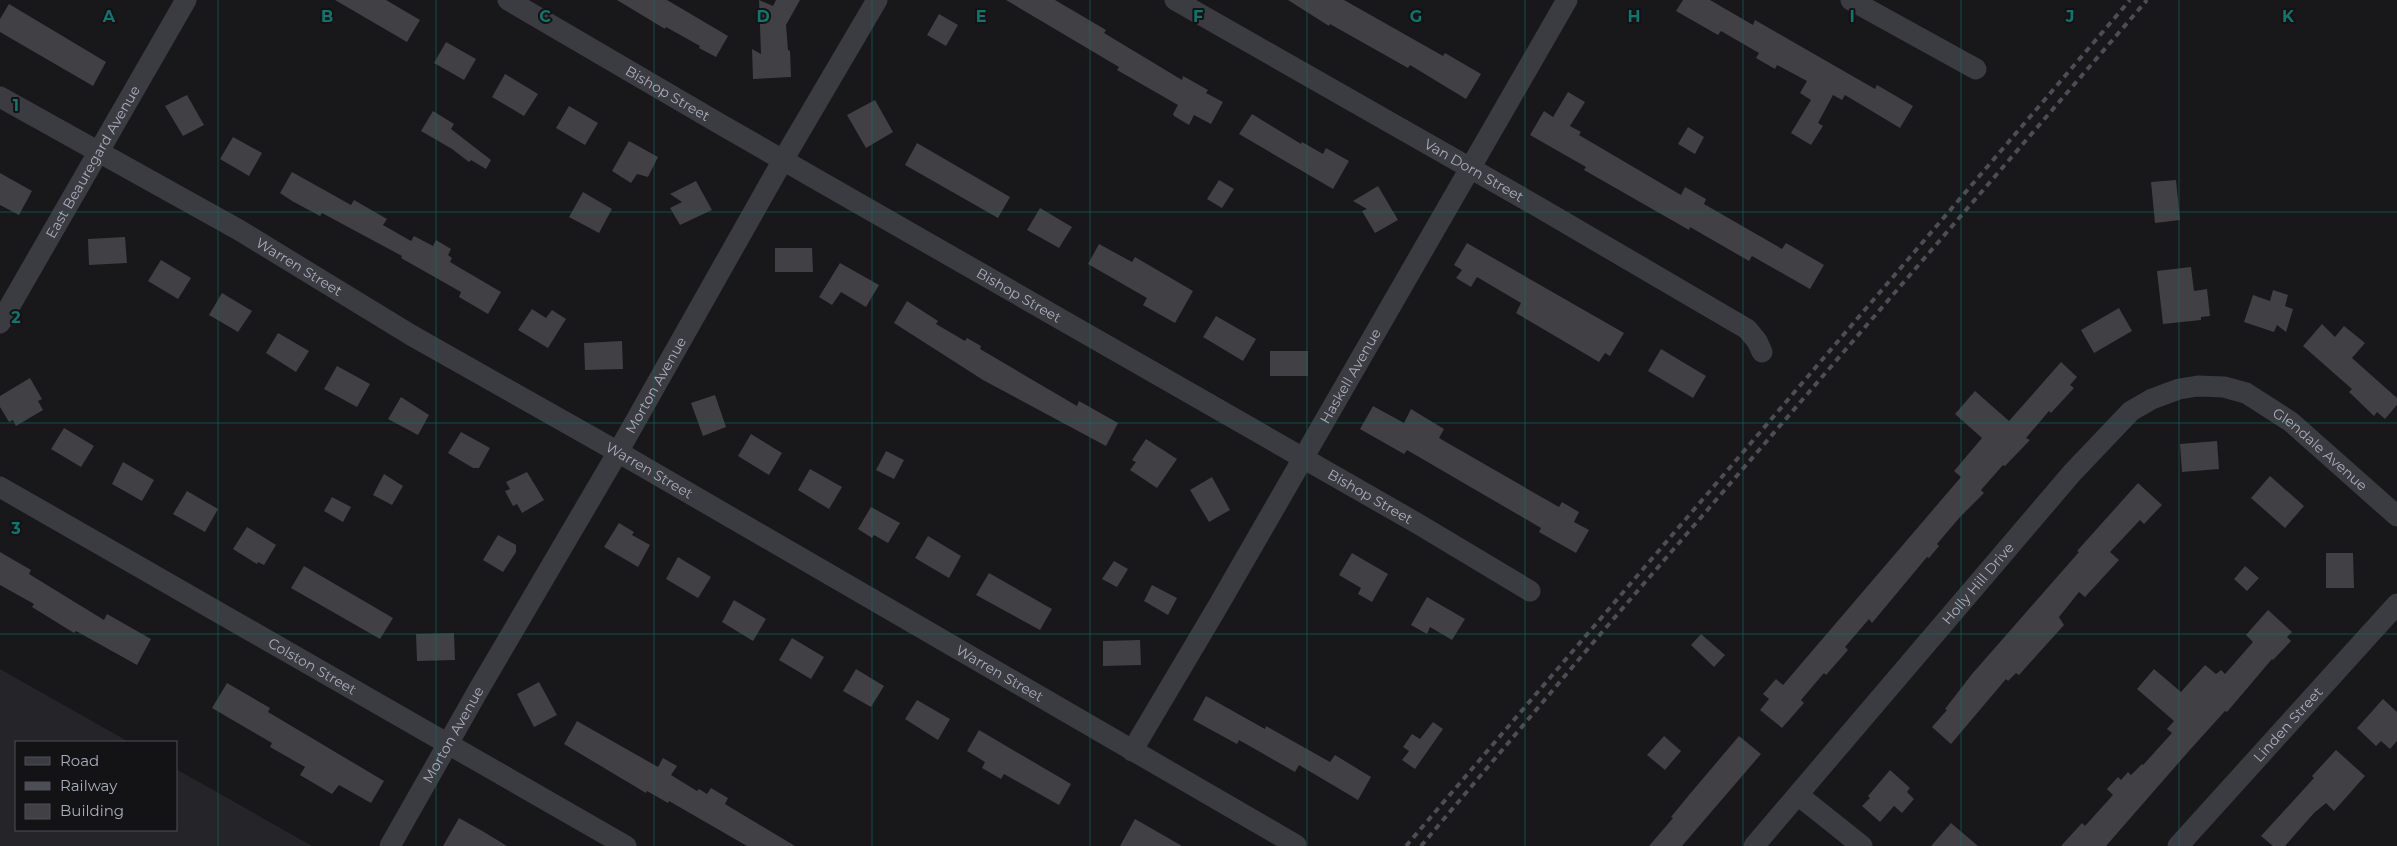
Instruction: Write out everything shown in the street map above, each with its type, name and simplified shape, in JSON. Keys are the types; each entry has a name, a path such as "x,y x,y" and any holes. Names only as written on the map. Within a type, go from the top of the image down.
{"street":[{"name":"East Beauregard Avenue","path":"0,323 186,0"},
{"name":"Bishop Street","path":"508,0 782,160 1303,459 1420,524 1530,592"},
{"name":"Morton Avenue","path":"390,846 618,452 782,160 877,0"},
{"name":"Van Dorn Street","path":"1175,0 1747,329 1757,341 1762,352"},
{"name":"Haskell Avenue","path":"1132,751 1471,169 1567,0"},
{"path":"1851,0 1976,69"},
{"name":"Warren Street","path":"0,97 97,153 239,230 411,336 618,452 1296,845"},
{"name":"Holly Hill Drive","path":"1754,846 2072,473 2131,411 2152,399 2179,389 2198,386 2224,387 2238,391"},
{"name":"Glendale Avenue","path":"2238,391 2246,393 2291,422 2397,516"},
{"name":"Colston Street","path":"0,487 626,846"},
{"name":"Linden Street","path":"2178,846 2397,604"},
{"path":"1798,795 1862,846"}],"shaded area":[{"path":"0,669 127,741 15,741 15,831 178,831 178,770 312,846 0,846"}],"building":[{"path":"335,0 386,0 420,20 407,42"},
{"path":"617,0 667,0 728,36 716,57 699,48 700,46 666,27 665,29"},
{"path":"759,0 773,6 776,0 800,0 786,25 791,77 753,79 752,49 761,54"},
{"path":"1006,0 1055,0 1106,30 1104,33 1182,80 1183,76 1208,90 1206,93 1223,102 1211,124 1194,115 1189,125 1174,116 1173,114 1178,105 1117,70 1119,67"},
{"path":"1288,0 1344,0 1443,56 1445,53 1481,74 1466,99 1410,65 1408,68 1330,24 1329,26"},
{"path":"1683,0 1710,0 1753,25 1755,20 1875,89 1877,85 1913,106 1900,128 1845,95 1842,100 1833,95 1818,123 1823,126 1811,145 1791,133 1811,100 1800,93 1807,81 1777,65 1775,69 1756,58 1759,53 1721,31 1718,35 1676,11"},
{"path":"9,4 106,62 93,86 0,32 0,19"},
{"path":"939,14 958,25 946,46 927,35"},
{"path":"446,42 476,59 464,80 434,63"},
{"path":"505,74 538,94 524,116 492,97"},
{"path":"1568,92 1585,102 1570,126 1581,132 1579,135 1681,195 1685,187 1706,199 1704,204 1782,249 1786,243 1824,265 1810,289 1752,256 1749,261 1690,227 1689,230 1584,170 1586,167 1530,135 1544,111 1553,117"},
{"path":"187,95 204,125 183,136 165,106"},
{"path":"875,100 893,132 866,148 847,115"},
{"path":"569,106 598,123 585,145 556,128"},
{"path":"433,111 454,124 451,129 491,160 486,169 471,160 469,162 452,149 421,131"},
{"path":"1252,114 1301,144 1302,142 1323,154 1326,148 1349,161 1333,189 1239,134"},
{"path":"1688,127 1704,137 1695,154 1678,144"},
{"path":"233,137 262,153 249,176 220,159"},
{"path":"629,141 658,157 648,177 637,174 631,183 612,171"},
{"path":"917,143 1010,197 998,218 905,165"},
{"path":"292,172 351,205 354,200 387,219 383,225 411,241 414,236 433,246 436,240 451,249 448,255 452,258 450,262 501,292 488,314 459,297 461,292 401,258 402,256 322,213 320,216 280,193"},
{"path":"0,173 32,191 19,215 0,205"},
{"path":"1219,180 1234,189 1222,208 1207,199"},
{"path":"2176,180 2180,220 2155,223 2151,182"},
{"path":"696,181 712,210 680,225 670,208 682,202 670,194"},
{"path":"1378,186 1398,220 1375,233 1362,211 1367,209 1353,201"},
{"path":"583,192 612,209 599,233 569,217"},
{"path":"1040,208 1072,227 1059,248 1027,230"},
{"path":"125,237 127,263 89,265 88,239"},
{"path":"1467,243 1624,333 1610,356 1605,353 1599,362 1516,313 1521,303 1477,277 1471,287 1456,278 1462,270 1454,265"},
{"path":"1099,244 1132,262 1135,257 1193,291 1175,323 1143,305 1147,298 1088,264"},
{"path":"775,248 812,248 813,272 775,272"},
{"path":"161,260 191,278 178,299 148,281"},
{"path":"840,263 879,285 866,307 841,292 832,305 819,297"},
{"path":"2191,267 2194,291 2207,289 2210,316 2201,317 2201,320 2163,324 2157,271"},
{"path":"2273,290 2288,295 2285,306 2293,309 2286,332 2277,325 2274,332 2244,322 2253,295 2270,301"},
{"path":"222,293 252,311 238,332 209,315"},
{"path":"907,301 938,321 936,324 965,341 967,338 981,346 980,349 1077,406 1079,401 1118,423 1106,446 983,380 894,323"},
{"path":"2119,308 2132,331 2094,353 2081,330"},
{"path":"532,309 546,318 552,310 566,319 548,348 518,330"},
{"path":"1216,316 1256,339 1243,361 1203,337"},
{"path":"2322,324 2335,337 2344,326 2365,343 2352,358 2397,398 2397,405 2385,419 2377,412 2374,416 2349,392 2352,389 2303,346"},
{"path":"278,333 309,351 296,372 266,353"},
{"path":"622,341 623,369 585,370 584,343"},
{"path":"1661,349 1706,376 1693,398 1648,371"},
{"path":"1270,351 1308,351 1308,376 1270,376"},
{"path":"2061,362 2077,377 2070,385 2074,388 2051,413 2049,411 2026,438 2030,440 2005,466 2003,465 1981,490 1984,493 1960,517 1937,544 1939,546 1929,558 1927,557 1872,623 1869,619 1845,647 1848,650 1826,675 1824,673 1801,700 1804,703 1782,728 1760,710 1769,699 1763,694 1776,679 1783,685 1961,477 1954,471 1982,438 1955,414 1975,391 2009,421"},
{"path":"337,366 370,384 357,407 324,389"},
{"path":"30,378 42,399 38,401 43,410 16,426 13,420 9,422 0,407 0,396"},
{"path":"715,395 726,427 703,436 691,403"},
{"path":"401,397 429,415 418,435 388,419"},
{"path":"1373,406 1404,423 1411,409 1444,429 1439,438 1559,507 1562,502 1579,512 1574,522 1589,530 1576,553 1539,532 1541,528 1407,450 1404,454 1360,429"},
{"path":"64,428 94,446 81,467 51,449"},
{"path":"461,432 490,448 479,468 473,468 448,453"},
{"path":"751,434 782,453 769,475 738,456"},
{"path":"1146,439 1177,459 1157,488 1130,470 1136,462 1132,460"},
{"path":"2217,441 2219,469 2182,472 2180,444"},
{"path":"886,451 904,460 894,479 876,470"},
{"path":"123,462 154,480 142,501 112,484"},
{"path":"810,469 842,487 829,509 798,490"},
{"path":"527,472 544,500 522,513 517,504 513,506 505,491 510,489 506,482"},
{"path":"384,474 403,486 392,505 373,495"},
{"path":"2270,476 2304,506 2285,528 2251,498"},
{"path":"1212,477 1230,510 1209,522 1190,490"},
{"path":"2138,483 2162,505 2144,524 2140,520 2110,552 2119,560 2085,597 2079,592 2059,617 2064,625 2019,675 2016,673 2008,681 2006,679 1951,744 1932,727 1947,710 1945,709 1972,674"},
{"path":"187,491 218,509 205,532 173,514"},
{"path":"332,497 351,507 343,522 324,511"},
{"path":"871,507 900,523 888,543 874,535 872,538 858,529"},
{"path":"619,523 634,532 632,535 650,545 638,567 604,547"},
{"path":"247,527 276,545 264,565 258,562 257,564 233,549"},
{"path":"498,535 516,545 516,552 503,572 483,560"},
{"path":"928,536 961,556 949,578 915,558"},
{"path":"0,552 31,570 29,574 104,620 107,614 151,639 137,665 76,631 74,633 32,607 34,604 0,585"},
{"path":"1352,553 1388,574 1372,602 1358,594 1361,588 1339,575"},
{"path":"2326,553 2353,553 2354,588 2326,588"},
{"path":"678,557 711,577 698,598 666,579"},
{"path":"1114,561 1128,569 1117,587 1102,579"},
{"path":"304,566 393,618 380,639 291,588"},
{"path":"2245,566 2259,578 2247,591 2234,579"},
{"path":"989,573 1052,609 1040,630 976,595"},
{"path":"1152,585 1177,598 1168,615 1144,601"},
{"path":"1427,597 1465,619 1452,640 1430,627 1427,634 1411,625"},
{"path":"734,600 766,619 753,641 722,622"},
{"path":"2268,610 2292,632 2287,637 2291,641 2272,659 2227,712 2225,711 2188,752 2106,846 2061,846 2082,823 2085,826 2113,795 2107,789 2118,777 2121,780 2128,772 2131,775 2143,765 2172,733 2167,729 2174,721 2137,689 2154,669 2181,692 2205,665 2216,674 2221,670 2225,674 2253,642 2246,635"},
{"path":"454,633 455,660 417,661 416,634"},
{"path":"1701,634 1725,655 1714,667 1691,645"},
{"path":"792,638 824,657 811,679 779,660"},
{"path":"1140,640 1141,665 1103,666 1103,641"},
{"path":"856,669 884,686 871,707 843,691"},
{"path":"539,682 557,715 534,727 517,694"},
{"path":"227,683 270,708 268,712 384,781 371,803 339,785 332,794 300,775 305,767 270,747 272,743 212,708"},
{"path":"1206,696 1265,729 1266,726 1330,762 1335,755 1371,777 1358,800 1299,765 1295,772 1239,740 1237,744 1193,720"},
{"path":"2383,699 2397,712 2397,741 2390,749 2381,741 2376,746 2357,728"},
{"path":"917,700 950,719 938,740 905,719"},
{"path":"577,721 658,767 663,758 677,766 671,775 697,791 699,789 707,794 711,788 728,798 725,804 795,846 747,846 669,801 668,803 647,791 646,793 564,744"},
{"path":"1433,722 1443,729 1415,769 1402,760 1409,751 1403,747 1412,734 1420,739"},
{"path":"979,730 1071,784 1059,805 1004,774 1001,779 982,768 985,762 967,751"},
{"path":"1664,736 1681,751 1665,770 1647,755"},
{"path":"1739,736 1761,754 1682,846 1649,846 1673,818 1671,817"},
{"path":"2336,750 2365,776 2334,811 2326,803 2314,813 2285,846 2273,846 2261,836 2314,778 2312,776"},
{"path":"1890,770 1910,788 1907,792 1914,799 1902,813 1894,806 1880,822 1862,806"},
{"path":"459,818 484,832 507,846 443,846"},
{"path":"1135,819 1182,846 1120,846"},
{"path":"1951,823 1978,846 1931,846"}],"railway":[{"path":"1406,846 2130,0"},
{"path":"1421,846 1597,638 2147,0"}]}
